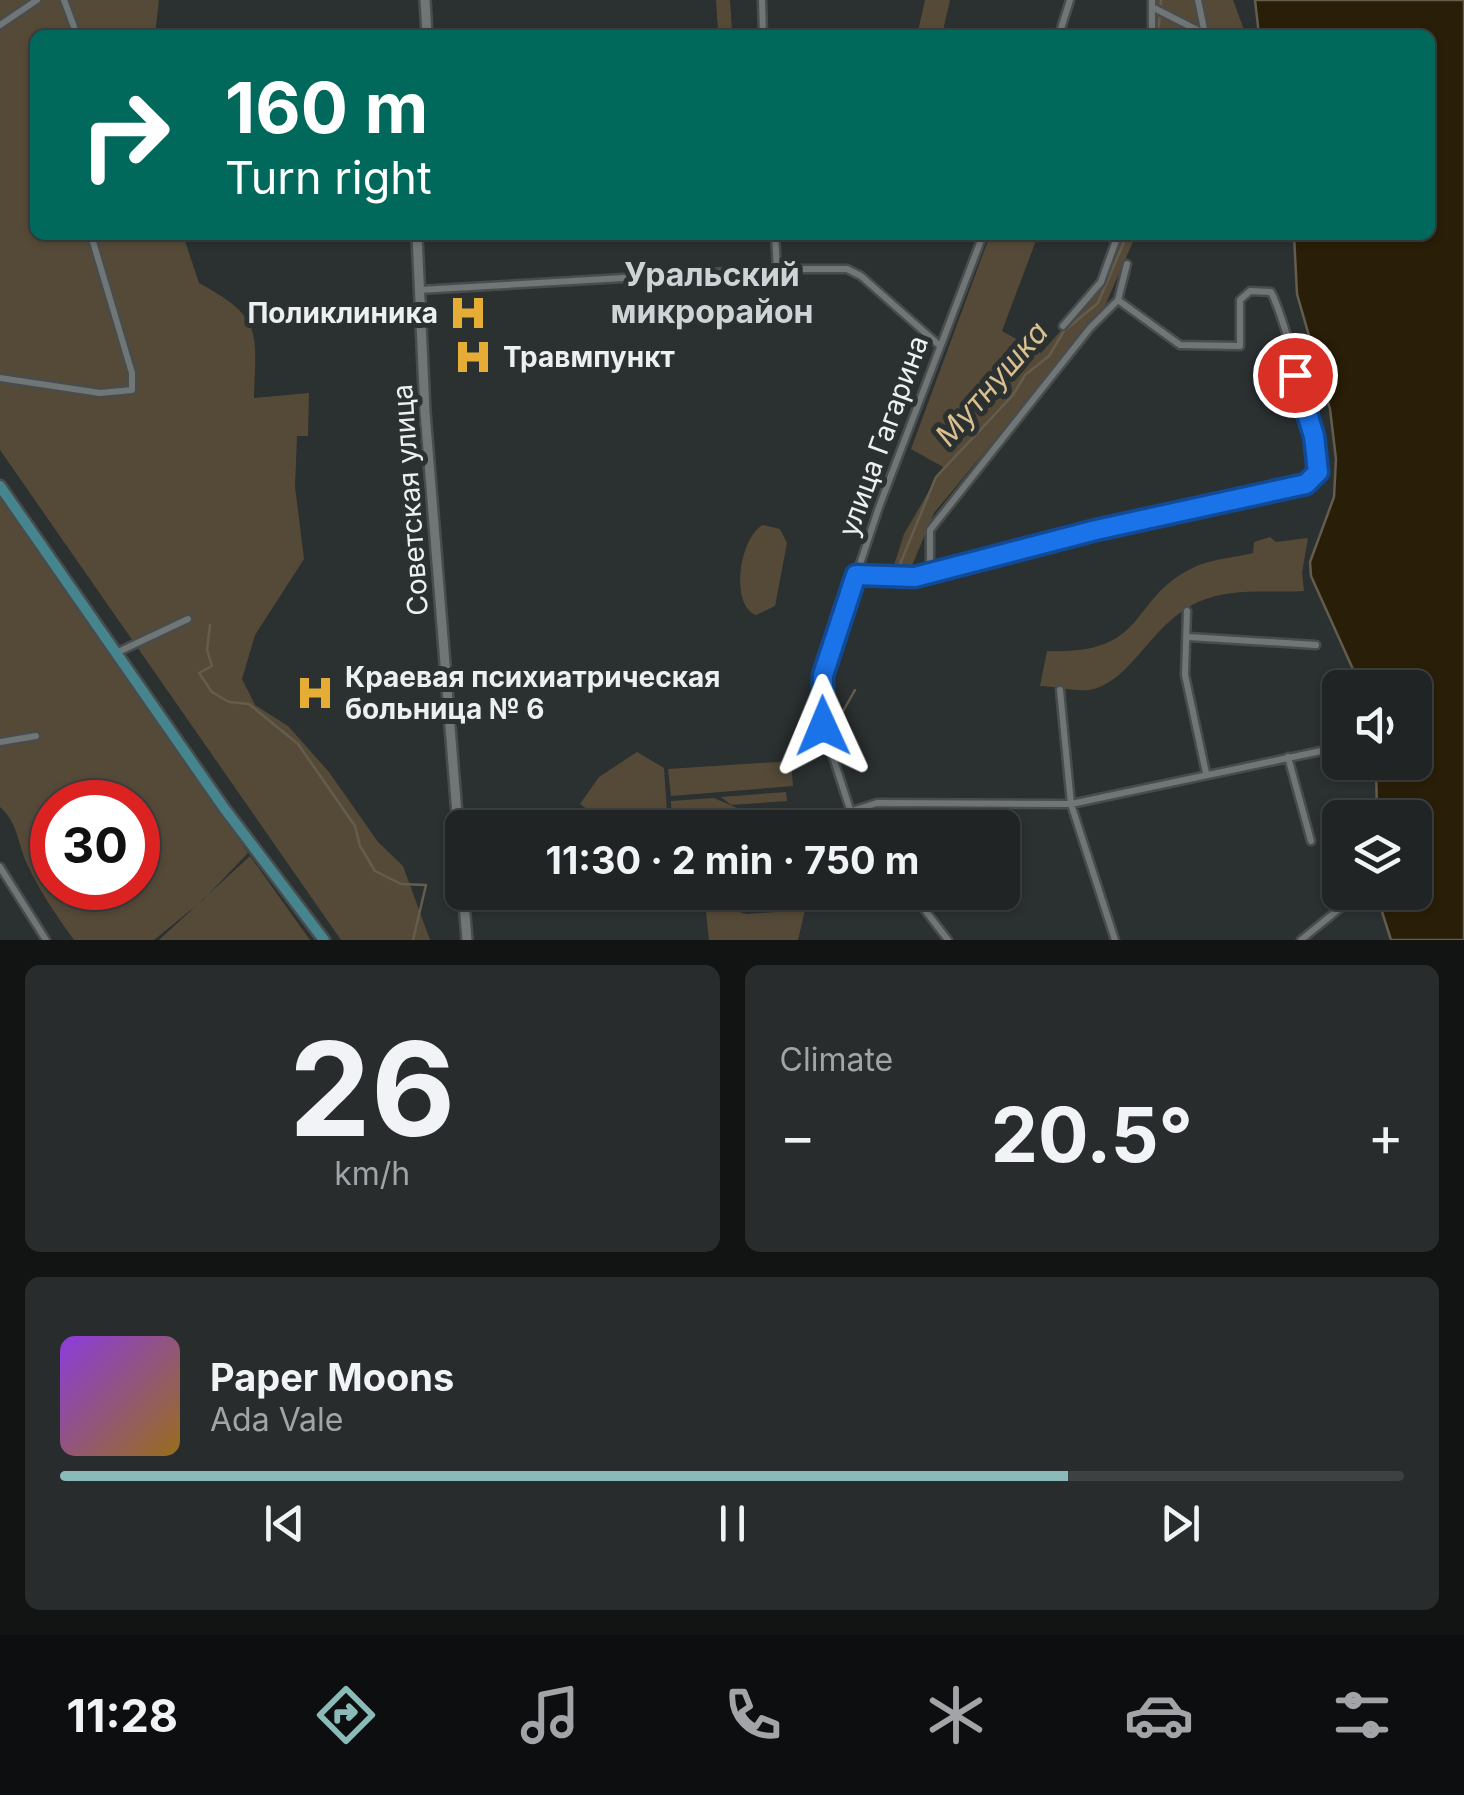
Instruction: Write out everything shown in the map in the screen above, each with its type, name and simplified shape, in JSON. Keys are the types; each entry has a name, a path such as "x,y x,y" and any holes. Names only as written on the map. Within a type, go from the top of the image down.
{"main road":[{"path":"425,0 427,30"},
{"name":"Советская улица","path":"417,240 456,844 466,940"},
{"path":"0,486 324,940"}],"street":[{"path":"0,25 37,0"},
{"path":"64,0 76,30"},
{"path":"762,0 763,30"},
{"path":"1061,30 1070,0"},
{"path":"1198,0 1204,30"},
{"path":"1153,4 1197,30"},
{"path":"1152,30 1153,4"},
{"path":"0,378 100,394 132,390 132,374 92,240"},
{"path":"775,240 777,268"},
{"name":"улица Гагарина","path":"848,810 823,726 823,675 939,345 981,240"},
{"path":"1063,326 1102,282 1116,240"},
{"path":"930,572 930,530 1090,328 1118,300 1127,264"},
{"path":"418,290 777,268 847,269 862,276 939,345"},
{"path":"856,575 915,577 1306,484 1313,479 1318,472 1314,436 1270,292 1250,291 1240,300 1240,346 1180,345 1118,300"},
{"path":"1187,611 1185,675 1206,773"},
{"path":"116,653 188,620"},
{"path":"1189,637 1316,645"},
{"path":"1060,690 1071,804 1114,940"},
{"path":"0,742 36,736"},
{"path":"855,810 877,803 1071,804 1322,750"},
{"path":"1288,757 1311,841"},
{"path":"0,867 46,940"},
{"path":"925,910 948,940"},
{"path":"1301,940 1338,910"}],"shaded area":[{"path":"0,0 159,0 156,30 30,30 30,240 185,240 199,283 235,306 251,328 254,398 309,393 308,436 297,436 295,487 304,559 255,635 242,679 255,705 288,726 329,772 378,842 403,866 430,940 341,940 0,450"},
{"path":"716,0 730,0 732,30 718,30"},
{"path":"925,0 950,0 943,30 918,30"},
{"path":"1156,0 1233,0 1244,30 1153,30"},
{"path":"1255,0 1464,0 1464,940 1391,940 1381,910 1432,910 1432,800 1377,800 1376,780 1432,780 1432,670 1353,670 1311,576 1310,562 1334,497 1336,459 1330,409 1297,294 1294,240 1435,240 1435,30 1258,30"},
{"path":"988,240 1036,240 1002,331 1041,353 1103,283 1118,240 1134,240 1104,308 934,513 906,580 890,578 904,534 943,467 911,449"},
{"path":"0,497 248,853 203,900 154,940 74,940 54,910 160,910 160,780 30,780 30,870 0,807"},
{"path":"763,525 780,529 787,543 775,606 756,615 742,598 741,570 748,542"},
{"path":"1270,537 1276,542 1308,538 1302,573 1304,591 1237,592 1211,597 1168,623 1108,683 1088,690 1040,686 1047,651 1081,650 1105,644 1122,634 1176,578 1205,563 1253,553 1254,542"},
{"path":"637,752 664,768 667,810 588,810 580,804 599,777"},
{"path":"791,761 793,786 671,796 668,769"},
{"path":"786,792 787,801 731,805 721,797"},
{"path":"714,798 737,810 671,810 671,801"},
{"path":"250,856 310,940 159,940"},
{"path":"805,910 798,940 709,940 706,912"}],"waterway":[{"name":"Мутнушка","path":"1158,30 1161,0"},
{"name":"Мутнушка","path":"898,569 936,477 1013,395 1025,375 1049,356 1064,331 1098,303 1125,240"},
{"name":"Мутнушка","path":"210,625 207,650 212,666 199,673 212,692 229,702 249,704 298,744 355,826 360,846 375,871 401,884 426,885 413,940"},
{"name":"Мутнушка","path":"838,720 855,690"}],"place":[{"name":"Поликлиника","path":"468,313"},
{"name":"Травмпункт","path":"473,357"},
{"name":"Краевая психиатрическая больница № 6","path":"315,693"}],"district":[{"name":"Уральский микрорайон","path":"712,294"}],"route":[{"path":"823,726 823,675 856,575 915,577 941,567 1096,530 1306,484 1318,472 1318,456 1295,375"}]}
